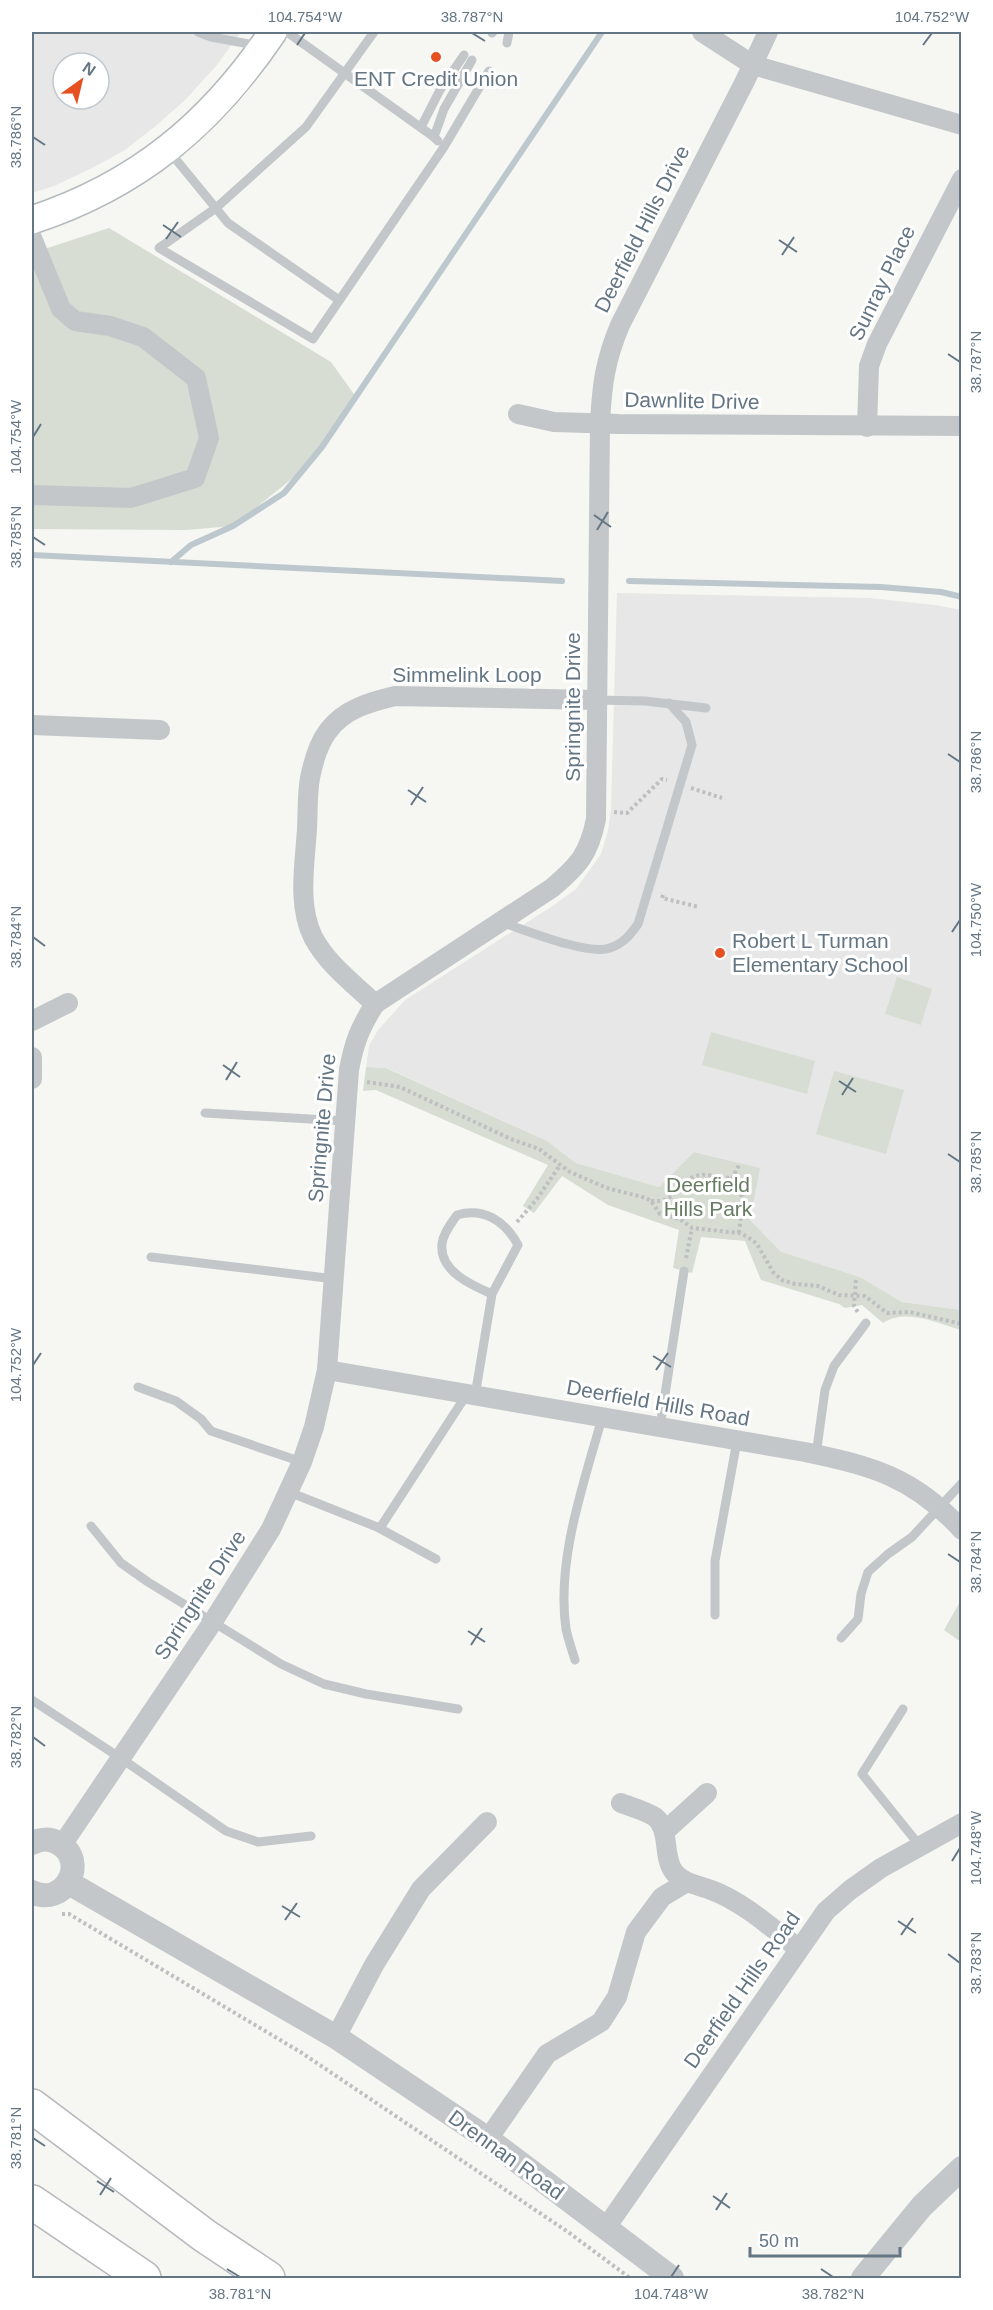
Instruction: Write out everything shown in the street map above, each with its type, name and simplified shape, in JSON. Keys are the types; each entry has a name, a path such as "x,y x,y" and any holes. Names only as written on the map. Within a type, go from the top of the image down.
{"highway":[{"path":"32,2106 205,2236 268,2278"},
{"path":"32,2202 144,2278"}],"main road":[{"path":"32,220 63,210 101,192 142,168 184,137 238,79 268,39"}],"street":[{"path":"702,32 753,65 962,126"},
{"name":"Deerfield Hills Drive","path":"600,423 604,372 608,353 620,325 768,32"},
{"name":"Sunray Place","path":"867,427 869,366 877,344 962,179"},
{"path":"32,238 61,309 75,321 110,326 143,337 196,378 209,438 195,478 131,498 32,495"},
{"name":"Dawnlite Drive","path":"518,414 554,422 867,427"},
{"name":"Springnite Drive","path":"63,1845 212,1623 272,1528 302,1462 314,1427 327,1370 344,1121 353,1048 361,1026 375,1004 552,888 574,869 585,855 591,842 596,819 600,423"},
{"path":"867,427 962,426"},
{"name":"Simmelink Loop","path":"375,1004 325,957 313,937 305,916 309,780 315,755 328,731 348,713 370,702 395,696 596,700"},
{"path":"32,724 160,730"},
{"path":"32,1021 68,1003"},
{"path":"32,1057 32,1079"},
{"name":"Deerfield Hills Road","path":"327,1370 862,1464 921,1492 962,1530"},
{"path":"664,1832 707,1793"},
{"path":"621,1803 656,1818 664,1832 666,1855 675,1872 687,1882 714,1891 755,1916 799,1949"},
{"path":"336,2037 374,1965 421,1889 487,1822"},
{"name":"Deerfield Hills Road","path":"605,2229 826,1911 881,1868 962,1823"},
{"path":"32,1843 45,1839 63,1845 74,1867 69,1883 62,1890 44,1896 32,1892"},
{"path":"488,2139 547,2054 601,2022 617,1997 636,1932 662,1897 687,1882"},
{"name":"Drennan Road","path":"69,1883 336,2037 488,2139 672,2278"},
{"path":"863,2278 914,2215 962,2168"}],"lane":[{"path":"198,32 211,37 268,39"},
{"path":"287,32 421,127 444,147"},
{"path":"374,32 306,127 216,208 159,248 313,339 444,147 489,70"},
{"path":"507,43 508,32"},
{"path":"421,127 440,90 469,57 444,109 434,137"},
{"path":"168,149 228,223 339,300"},
{"path":"596,700 669,703 706,708"},
{"path":"499,922 589,950 608,949 626,941 638,924 692,746 686,722 669,703"},
{"path":"205,1113 344,1121"},
{"path":"380,1528 471,1395 492,1294 518,1245 510,1230 490,1215 467,1212 457,1215 446,1232 442,1245 445,1263 467,1282 492,1294"},
{"path":"151,1257 335,1279"},
{"path":"660,1427 684,1271"},
{"path":"816,1455 825,1390 834,1366 866,1323"},
{"path":"138,1388 176,1401 201,1419 211,1431 302,1462"},
{"path":"575,1660 566,1629 565,1574 577,1506 602,1418"},
{"path":"715,1615 715,1561 737,1441"},
{"path":"841,1638 858,1619 861,1594 868,1572 912,1537 962,1483"},
{"path":"288,1492 380,1528 436,1558"},
{"path":"91,1526 121,1563 212,1623 281,1664 324,1684 366,1694 458,1708"},
{"path":"32,1700 226,1831 258,1842 311,1836"},
{"path":"903,1709 862,1774 920,1846"}],"path":[{"path":"692,800 695,789"},
{"path":"665,887 662,898 699,907"},
{"path":"349,1080 400,1087 539,1149 570,1172 608,1188 651,1200 663,1201 673,1196 688,1179 704,1174 732,1179 740,1186 742,1195 739,1233"},
{"path":"732,1179 740,1163"},
{"path":"510,1230 537,1199 560,1165"},
{"path":"651,1200 660,1214 680,1219 692,1228 739,1233 748,1237 757,1244 773,1272 782,1280 795,1284 818,1286 839,1295 865,1296 887,1313 910,1312 962,1324"},
{"path":"684,1271 692,1228"},
{"path":"854,1306 856,1280"},
{"path":"58,1914 69,1914 302,2054 568,2232 630,2278"}],"shaded area":[{"path":"32,32 241,32 216,66 185,100 158,124 125,150 54,186 32,193"},
{"name":"Robert L Turman Elementary School","path":"617,593 869,598 961,610 961,1310 902,1302 860,1277 781,1253 750,1220 759,1168 695,1152 659,1187 576,1163 547,1141 387,1068 366,1067 369,1046 378,1030 405,1000 576,889 601,854 611,810"}],"green space":[{"path":"109,228 331,362 356,397 304,469 233,526 186,530 32,529 32,253"},
{"path":"897,977 932,989 921,1025 885,1014"},
{"path":"711,1032 815,1061 807,1094 702,1065"},
{"name":"Deerfield Hills Park","path":"366,1067 386,1068 547,1141 576,1163 659,1187 694,1152 760,1168 750,1220 781,1252 860,1277 902,1302 961,1310 961,1330 912,1317 892,1319 883,1323 862,1305 845,1308 839,1304 761,1280 745,1241 701,1237 692,1273 673,1268 679,1230 608,1205 562,1176 534,1213 523,1206 548,1165 376,1090 363,1091"},
{"path":"834,1071 904,1090 886,1154 816,1134"},
{"path":"961,1600 962,1642 944,1630"}],"waterway":[{"path":"171,562 191,545 233,526 284,493 322,447 602,32"},
{"path":"32,555 562,581"},
{"path":"629,581 881,587 941,592 962,597"}],"place":[{"name":"ENT Credit Union","path":"436,57"},
{"name":"Robert L Turman Elementary School","path":"720,953"}]}
